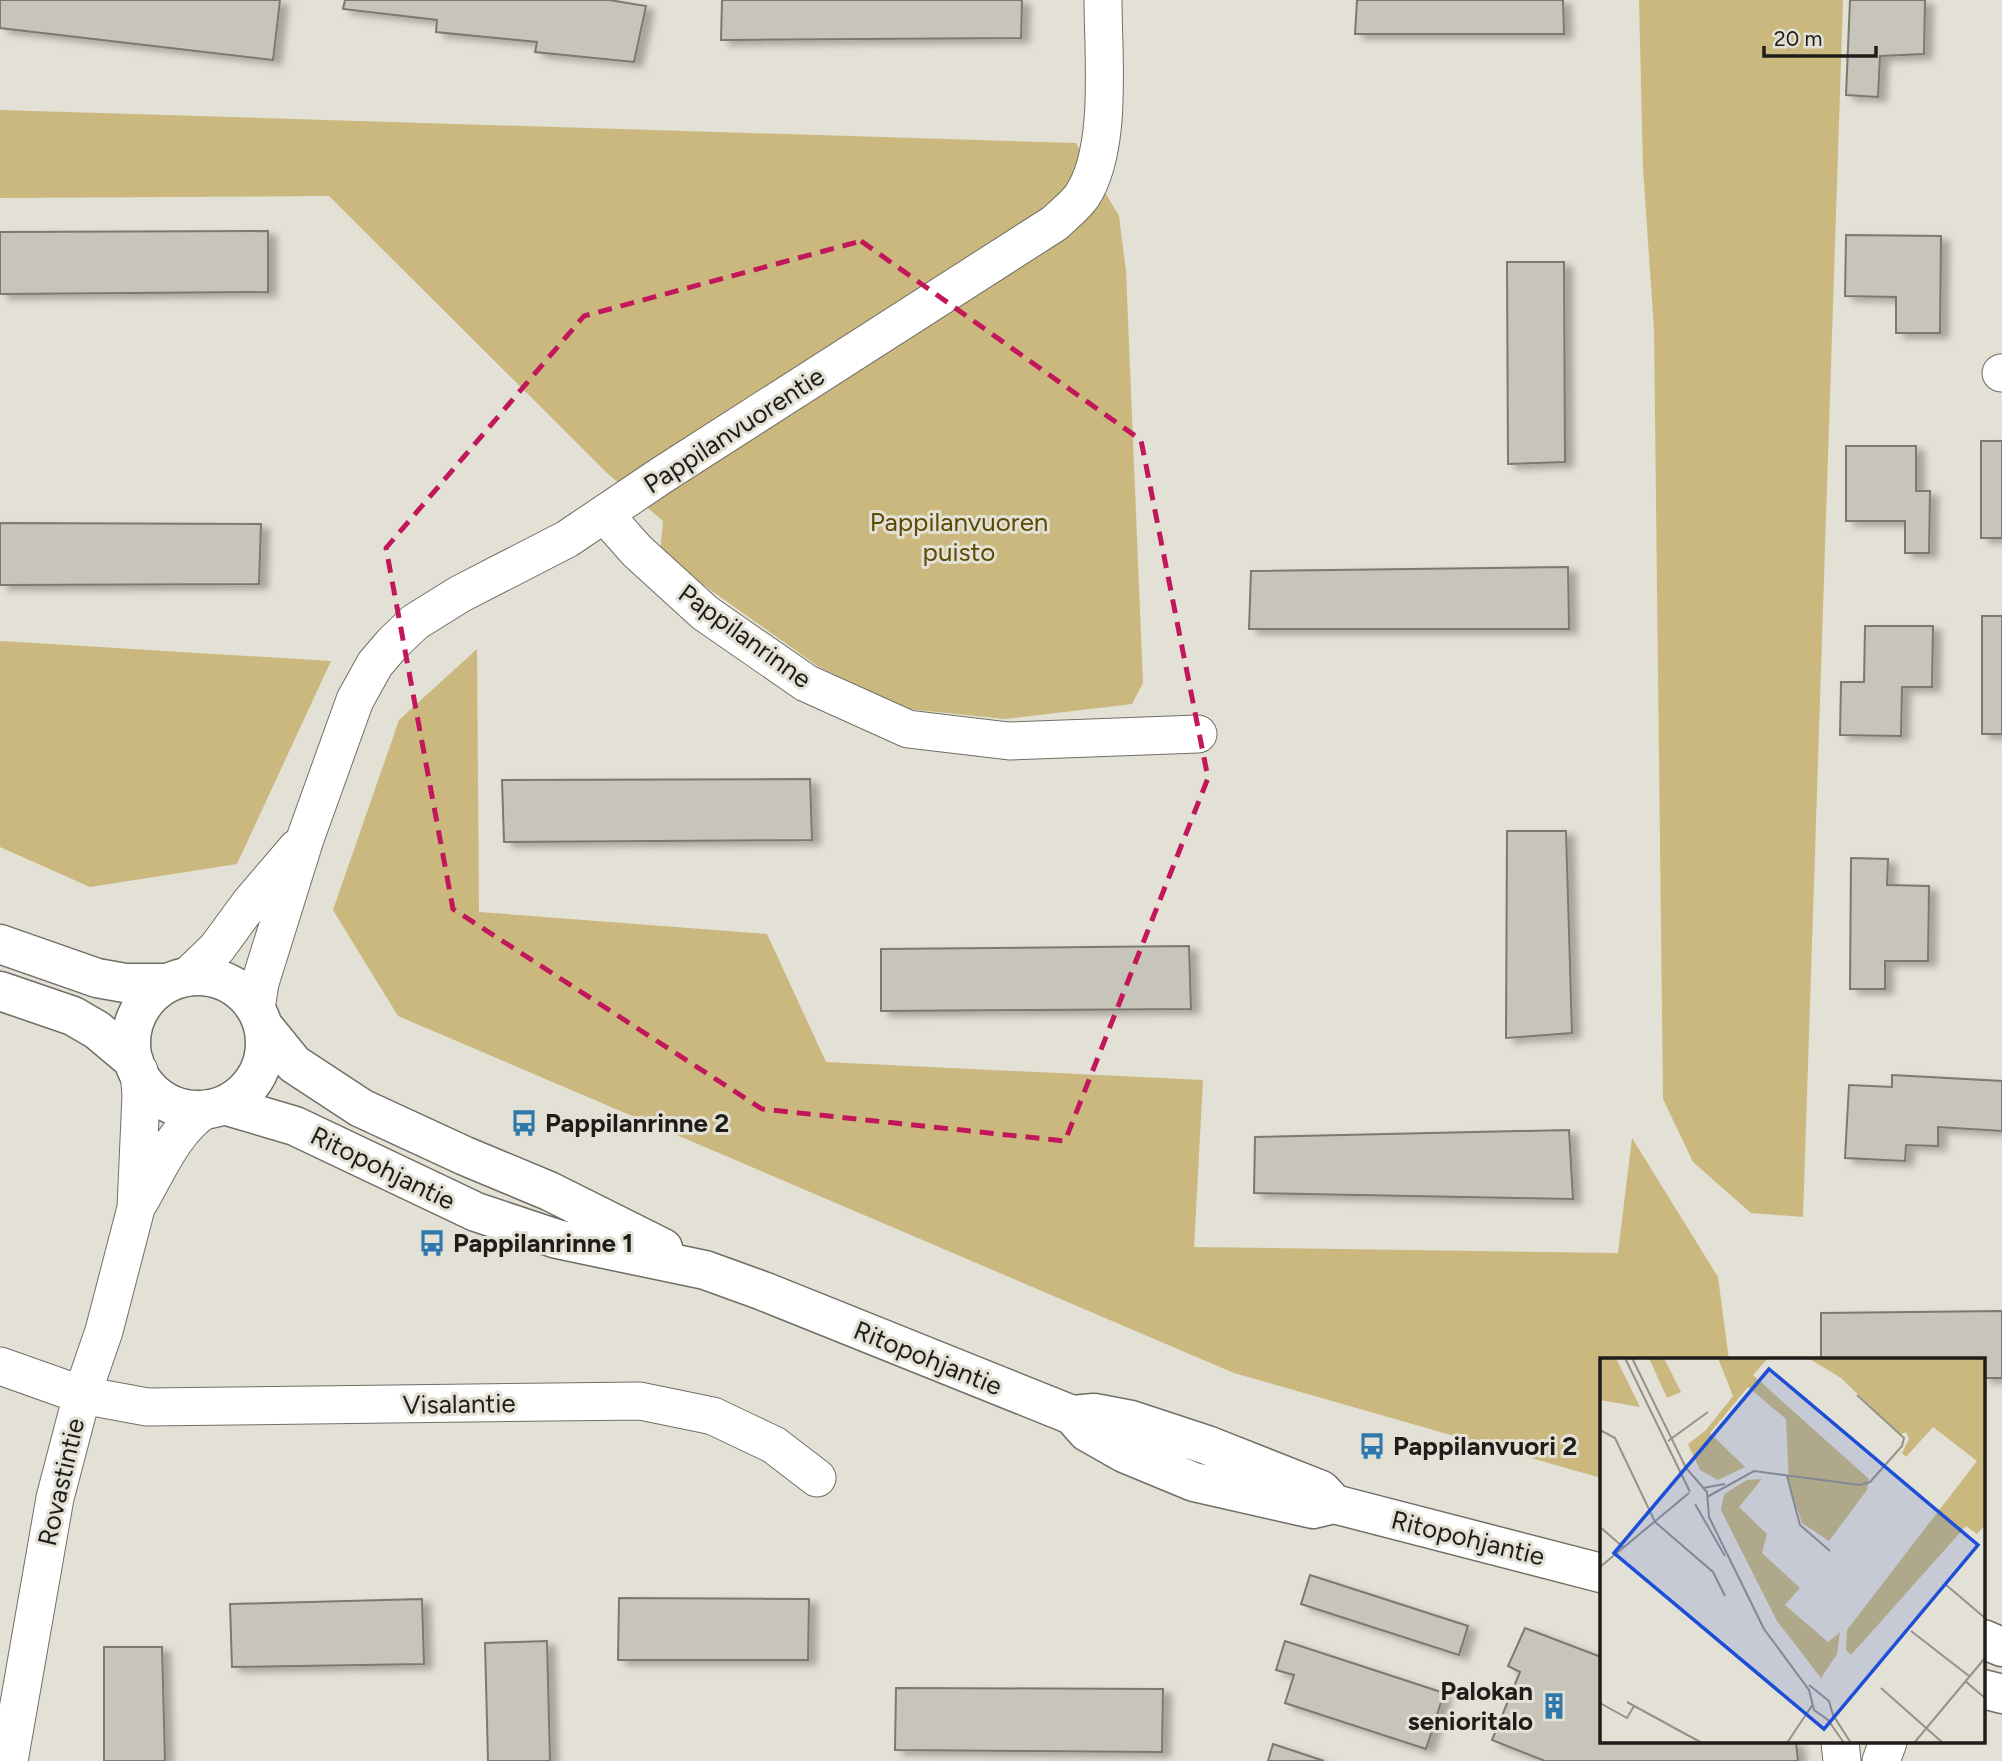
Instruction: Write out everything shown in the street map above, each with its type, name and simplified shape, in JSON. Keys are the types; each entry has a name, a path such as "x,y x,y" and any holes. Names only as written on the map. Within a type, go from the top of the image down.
{"main road":[{"path":"0,944 97,978 125,983 206,976 230,983 244,993 260,1017 266,1048 261,1068 251,1086 241,1096 215,1107 187,1109 167,1103 155,1095 137,1066 130,1047 131,1033 138,1013 149,996 176,980"},
{"path":"0,991 74,1016 97,1030 137,1066"},
{"name":"Ritopohjantie","path":"260,1017 293,1064 361,1108 572,1202 705,1270 1072,1415 1087,1432 1124,1453 1194,1482 1313,1509 1334,1504 1600,1573"},
{"name":"Ritopohjantie","path":"215,1107 295,1126 476,1212 556,1239 705,1270"},
{"path":"1984,1639 2002,1647"},
{"path":"1984,1689 2002,1694"}],"street":[{"name":"Pappilanvuorentie","path":"260,1017 260,983 305,839 355,700 375,664 415,622 460,594 567,539 1055,223 1082,197 1100,155 1103,124 1102,0"},
{"name":"Pappilanrinne","path":"605,515 637,551 705,613 806,683 908,729 1009,741 1198,734"},
{"name":"Pappilanvuorentie","path":"176,980 217,948 250,903 305,839"},
{"name":"Rovastintie","path":"9,1761 11,1685 55,1498 82,1395 104,1332 136,1208 141,1096 137,1066"},
{"name":"Rovastintie","path":"136,1208 175,1140 191,1119 215,1107"},
{"name":"Visalantie","path":"0,1366 82,1395 147,1408 640,1401 713,1416 774,1445 817,1478"},
{"path":"1881,1761 1887,1744"}],"highlighted area":[{"path":"861,241 1141,440 1208,778 1065,1141 762,1109 453,909 386,548 584,316"}],"green space":[{"path":"1639,0 1843,0 1803,1217 1751,1213 1693,1162 1663,1099 1654,329 1643,168"},
{"name":"Pappilanvuoren puisto","path":"0,110 1076,143 1119,216 1126,271 1143,683 1132,704 1005,719 908,709 819,667 660,554 663,521 607,473 329,196 0,198"},
{"path":"0,641 331,661 237,864 90,887 0,847"},
{"path":"477,649 479,912 767,934 826,1062 1203,1080 1194,1247 1618,1253 1632,1138 1718,1277 1729,1358 1600,1358 1600,1478 1234,1373 398,1016 333,910 399,720"}],"building":[{"path":"0,0 280,0 273,60 0,28"},
{"path":"345,0 609,0 646,6 634,62 535,52 537,42 436,32 437,20 343,9"},
{"path":"722,0 1022,0 1021,38 721,40"},
{"path":"1357,0 1563,0 1564,34 1355,34"},
{"path":"1850,0 1925,0 1924,54 1880,56 1878,97 1846,95"},
{"path":"268,231 268,292 0,294 0,232"},
{"path":"1846,235 1941,236 1940,333 1896,333 1896,297 1845,296"},
{"path":"1507,262 1564,262 1565,462 1508,464"},
{"path":"1981,441 2002,441 2002,538 1981,538"},
{"path":"1846,446 1916,446 1916,491 1930,491 1929,553 1905,553 1905,521 1846,521"},
{"path":"0,523 261,524 259,584 0,585"},
{"path":"1568,567 1569,629 1249,629 1251,571"},
{"path":"1982,616 2002,616 2002,734 1982,734"},
{"path":"1865,626 1933,626 1932,687 1902,687 1901,736 1840,735 1841,682 1864,682"},
{"path":"810,779 812,840 504,842 502,780"},
{"path":"1507,831 1566,831 1572,1033 1506,1038"},
{"path":"1851,858 1888,859 1887,885 1929,886 1928,961 1885,961 1885,989 1850,989"},
{"path":"1189,946 1191,1009 881,1011 881,949"},
{"path":"1892,1075 2002,1081 2002,1131 1938,1127 1938,1146 1906,1145 1905,1161 1845,1158 1849,1085 1892,1087"},
{"path":"1569,1130 1573,1199 1254,1193 1255,1137"},
{"path":"2002,1311 2002,1378 1984,1378 1984,1358 1821,1358 1821,1313"},
{"path":"1310,1575 1468,1626 1459,1655 1301,1604"},
{"path":"619,1598 809,1599 808,1660 618,1660"},
{"path":"422,1599 424,1664 232,1667 230,1604"},
{"name":"Palokan senioritalo","path":"1525,1628 1600,1657 1600,1744 1796,1744 1798,1761 1545,1761 1492,1740 1520,1672 1508,1666"},
{"path":"547,1641 550,1761 488,1761 485,1643"},
{"path":"1285,1641 1444,1693 1426,1749 1285,1703 1294,1675 1276,1670"},
{"path":"104,1647 162,1647 165,1761 104,1761"},
{"path":"896,1688 1163,1689 1162,1752 895,1750"},
{"path":"1273,1744 1324,1761 1268,1761"}],"place":[{"name":"Pappilanrinne 2","path":"524,1123"},
{"name":"Pappilanrinne 1","path":"432,1243"},
{"name":"Pappilanvuori 2","path":"1372,1446"},
{"name":"Palokan senioritalo","path":"1554,1706"}]}
